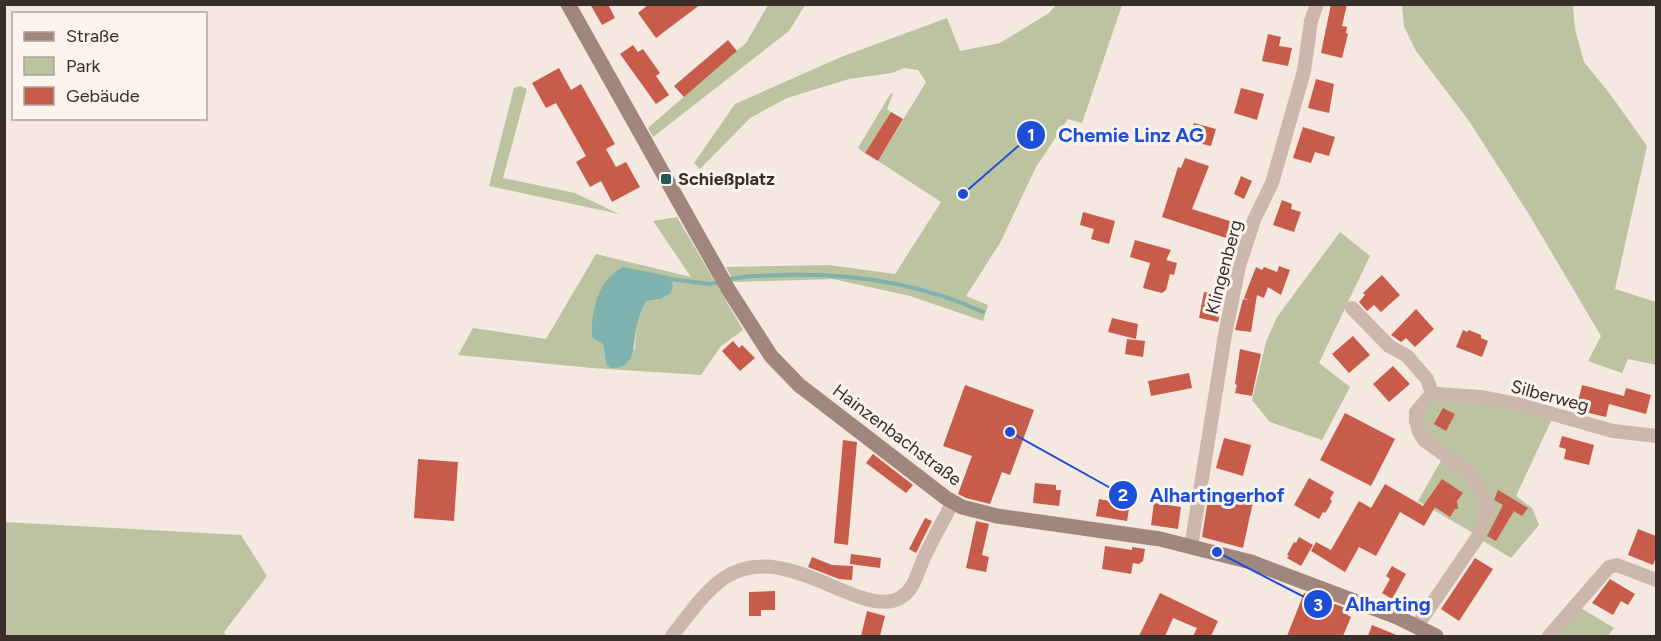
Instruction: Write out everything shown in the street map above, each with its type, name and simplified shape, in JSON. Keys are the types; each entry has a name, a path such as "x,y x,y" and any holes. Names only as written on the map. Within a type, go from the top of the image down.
{"street":[{"name":"Hainzenbachstraße","path":"568,4 728,289 771,356 799,385 953,502 998,516 1160,539 1251,562 1417,626 1436,636"},
{"name":"Klingenberg","path":"1191,547 1223,345 1239,266 1254,220 1272,183 1304,71 1311,21 1317,4"},
{"path":"1352,308 1389,346 1407,356 1427,379 1433,396 1428,398 1416,412 1419,432 1424,440 1472,477 1485,497 1485,521 1477,538 1417,626"},
{"name":"Silberweg","path":"1433,396 1438,394 1480,397 1517,404 1613,431 1656,436"},
{"path":"672,636 709,591 725,578 741,570 762,567 792,570 812,576 862,598 888,602 900,598 910,590 922,561 953,502"},
{"path":"1549,636 1609,567 1617,565 1656,580"}],"green space":[{"path":"768,5 805,5 789,31 653,137 648,128 746,43"},
{"path":"1056,5 1122,5 1082,123 1068,119 1036,167 1000,243 966,296 988,305 983,321 910,296 833,279 734,282 726,267 829,265 895,274 941,202 878,161 926,82 918,70 904,68 892,73 849,79 787,98 750,118 700,169 694,163 735,104 841,57 947,18 960,51 1000,43 1049,13"},
{"path":"1402,5 1573,5 1575,29 1584,62 1647,146 1615,289 1656,302 1656,365 1628,359 1622,373 1588,361 1601,336 1530,216 1469,121 1416,51 1404,26"},
{"path":"520,86 527,89 503,178 575,193 619,214 489,186 514,88"},
{"path":"891,93 893,94 887,109 891,112 865,153 858,148"},
{"path":"677,217 743,330 721,346 701,375 592,368 458,355 473,328 546,339 596,254 691,277 653,221","holes":["668,276 660,299 646,301 636,325 635,349 606,364 603,344"]},
{"path":"1340,232 1370,256 1319,363 1350,387 1322,440 1270,422 1252,400 1266,342 1277,317"},
{"path":"1442,400 1477,401 1552,419 1516,496 1532,508 1539,525 1511,558 1480,539 1490,500 1424,433 1421,415 1434,402"},
{"path":"1442,459 1467,482 1478,496 1481,514 1473,533 1418,501"},
{"path":"4,522 241,535 267,576 224,632 226,636 5,636"},
{"path":"1579,607 1614,628 1608,636 1553,636"}],"water":[{"path":"623,267 668,276 673,285 671,293 660,299 646,301 637,324 630,359 626,364 610,368 606,364 603,344 592,337 593,316 602,288 614,273"}],"building":[{"path":"590,4 608,4 615,18 602,25"},
{"path":"649,4 701,4 656,38 638,13"},
{"path":"1331,4 1347,4 1342,26 1347,27 1346,33 1348,34 1342,58 1321,53"},
{"path":"1268,34 1281,37 1279,46 1292,48 1288,66 1262,61"},
{"path":"728,40 737,51 684,97 674,86"},
{"path":"633,45 638,52 643,49 660,73 656,76 669,95 656,104 620,54"},
{"path":"559,68 571,90 581,84 615,144 606,149 616,167 626,162 640,187 612,202 601,181 590,187 576,162 586,156 556,103 546,108 532,83"},
{"path":"1316,79 1334,84 1329,113 1308,108"},
{"path":"1241,88 1264,94 1257,120 1234,113"},
{"path":"891,112 903,119 878,161 865,153"},
{"path":"1194,123 1216,129 1211,146 1189,141"},
{"path":"1303,127 1335,137 1329,156 1315,152 1311,163 1293,158"},
{"path":"1185,158 1209,166 1192,209 1236,223 1232,234 1227,233 1226,238 1162,217 1178,167 1181,168"},
{"path":"1241,176 1252,181 1244,199 1234,194"},
{"path":"1282,200 1292,204 1291,209 1301,212 1294,232 1273,225"},
{"path":"1083,212 1115,221 1109,244 1091,239 1094,229 1080,225"},
{"path":"1135,240 1171,250 1166,260 1177,263 1174,275 1170,274 1166,290 1162,293 1143,288 1150,263 1130,257"},
{"path":"1279,266 1290,270 1281,295 1268,287 1264,298 1257,295 1251,332 1235,330 1243,299 1248,300 1244,298 1256,267 1262,270 1264,267 1277,272"},
{"path":"1382,275 1400,295 1381,312 1374,305 1367,311 1359,302 1365,295 1363,293"},
{"path":"1204,292 1224,296 1218,322 1199,318"},
{"path":"1416,309 1434,329 1415,347 1406,338 1401,342 1391,335"},
{"path":"1112,318 1138,324 1136,339 1108,332"},
{"path":"1463,330 1481,335 1481,338 1488,341 1482,357 1456,347"},
{"path":"1353,336 1370,355 1349,373 1332,354"},
{"path":"1127,339 1145,341 1143,357 1125,354"},
{"path":"733,341 739,348 742,345 755,358 740,371 722,351"},
{"path":"1240,349 1261,354 1252,396 1235,393"},
{"path":"1393,366 1410,384 1389,402 1373,384"},
{"path":"1189,373 1192,388 1151,396 1148,381"},
{"path":"965,385 1034,410 1010,475 1002,472 990,504 958,494 972,456 943,446"},
{"path":"1582,385 1624,396 1626,388 1651,395 1646,414 1609,404 1606,417 1576,410"},
{"path":"1443,408 1455,414 1446,431 1434,424"},
{"path":"1345,413 1395,439 1371,486 1320,460"},
{"path":"1562,436 1594,445 1589,465 1564,459 1566,449 1559,447"},
{"path":"1224,438 1251,445 1243,476 1216,468"},
{"path":"843,440 857,442 848,545 834,543"},
{"path":"873,454 913,485 906,493 866,463"},
{"path":"418,459 458,462 454,521 414,518"},
{"path":"1309,478 1334,492 1329,507 1319,519 1294,505"},
{"path":"1442,479 1463,493 1457,501 1458,509 1455,509 1450,517 1435,507 1424,526 1400,512 1376,556 1359,547 1345,572 1311,551 1316,542 1331,550 1359,501 1371,508 1385,484 1423,506"},
{"path":"1035,483 1056,485 1056,490 1061,490 1059,506 1033,503"},
{"path":"1498,490 1528,508 1522,516 1514,511 1496,541 1487,536 1503,505 1494,500"},
{"path":"1209,493 1253,502 1243,548 1202,537"},
{"path":"1115,495 1131,497 1127,521 1096,516 1099,499 1114,502"},
{"path":"1154,503 1181,507 1178,529 1151,525"},
{"path":"925,518 932,521 916,553 909,549"},
{"path":"976,521 989,524 982,555 989,557 986,572 966,568"},
{"path":"1638,529 1656,536 1656,557 1653,565 1628,555"},
{"path":"1299,537 1313,545 1301,566 1287,558 1294,542 1296,543"},
{"path":"1105,546 1132,550 1132,547 1145,549 1143,561 1139,564 1133,563 1131,574 1102,569"},
{"path":"851,554 881,558 880,568 850,564"},
{"path":"812,557 832,565 853,566 852,580 839,579 808,567"},
{"path":"1475,558 1493,569 1459,621 1441,609"},
{"path":"1392,566 1406,574 1392,599 1382,593 1390,579 1386,576"},
{"path":"1610,579 1635,594 1628,605 1621,601 1613,615 1592,603"},
{"path":"775,591 775,610 761,610 761,616 749,616 749,592"},
{"path":"1160,593 1218,621 1211,636 1193,636 1197,628 1173,618 1165,636 1139,636"},
{"path":"1304,593 1346,608 1344,613 1351,617 1343,636 1287,636"},
{"path":"867,611 885,616 880,636 861,636"},
{"path":"1372,625 1399,636 1368,636"}],"waterway":[{"path":"727,280 747,276 782,275 859,278 910,287 983,312"},
{"path":"670,279 710,284 720,282"}],"place":[{"name":"Schießplatz","path":"666,179"},
{"name":"Chemie Linz AG","path":"963,194"},
{"name":"Alhartingerhof","path":"1010,432"},
{"name":"Alharting","path":"1217,552"}]}
